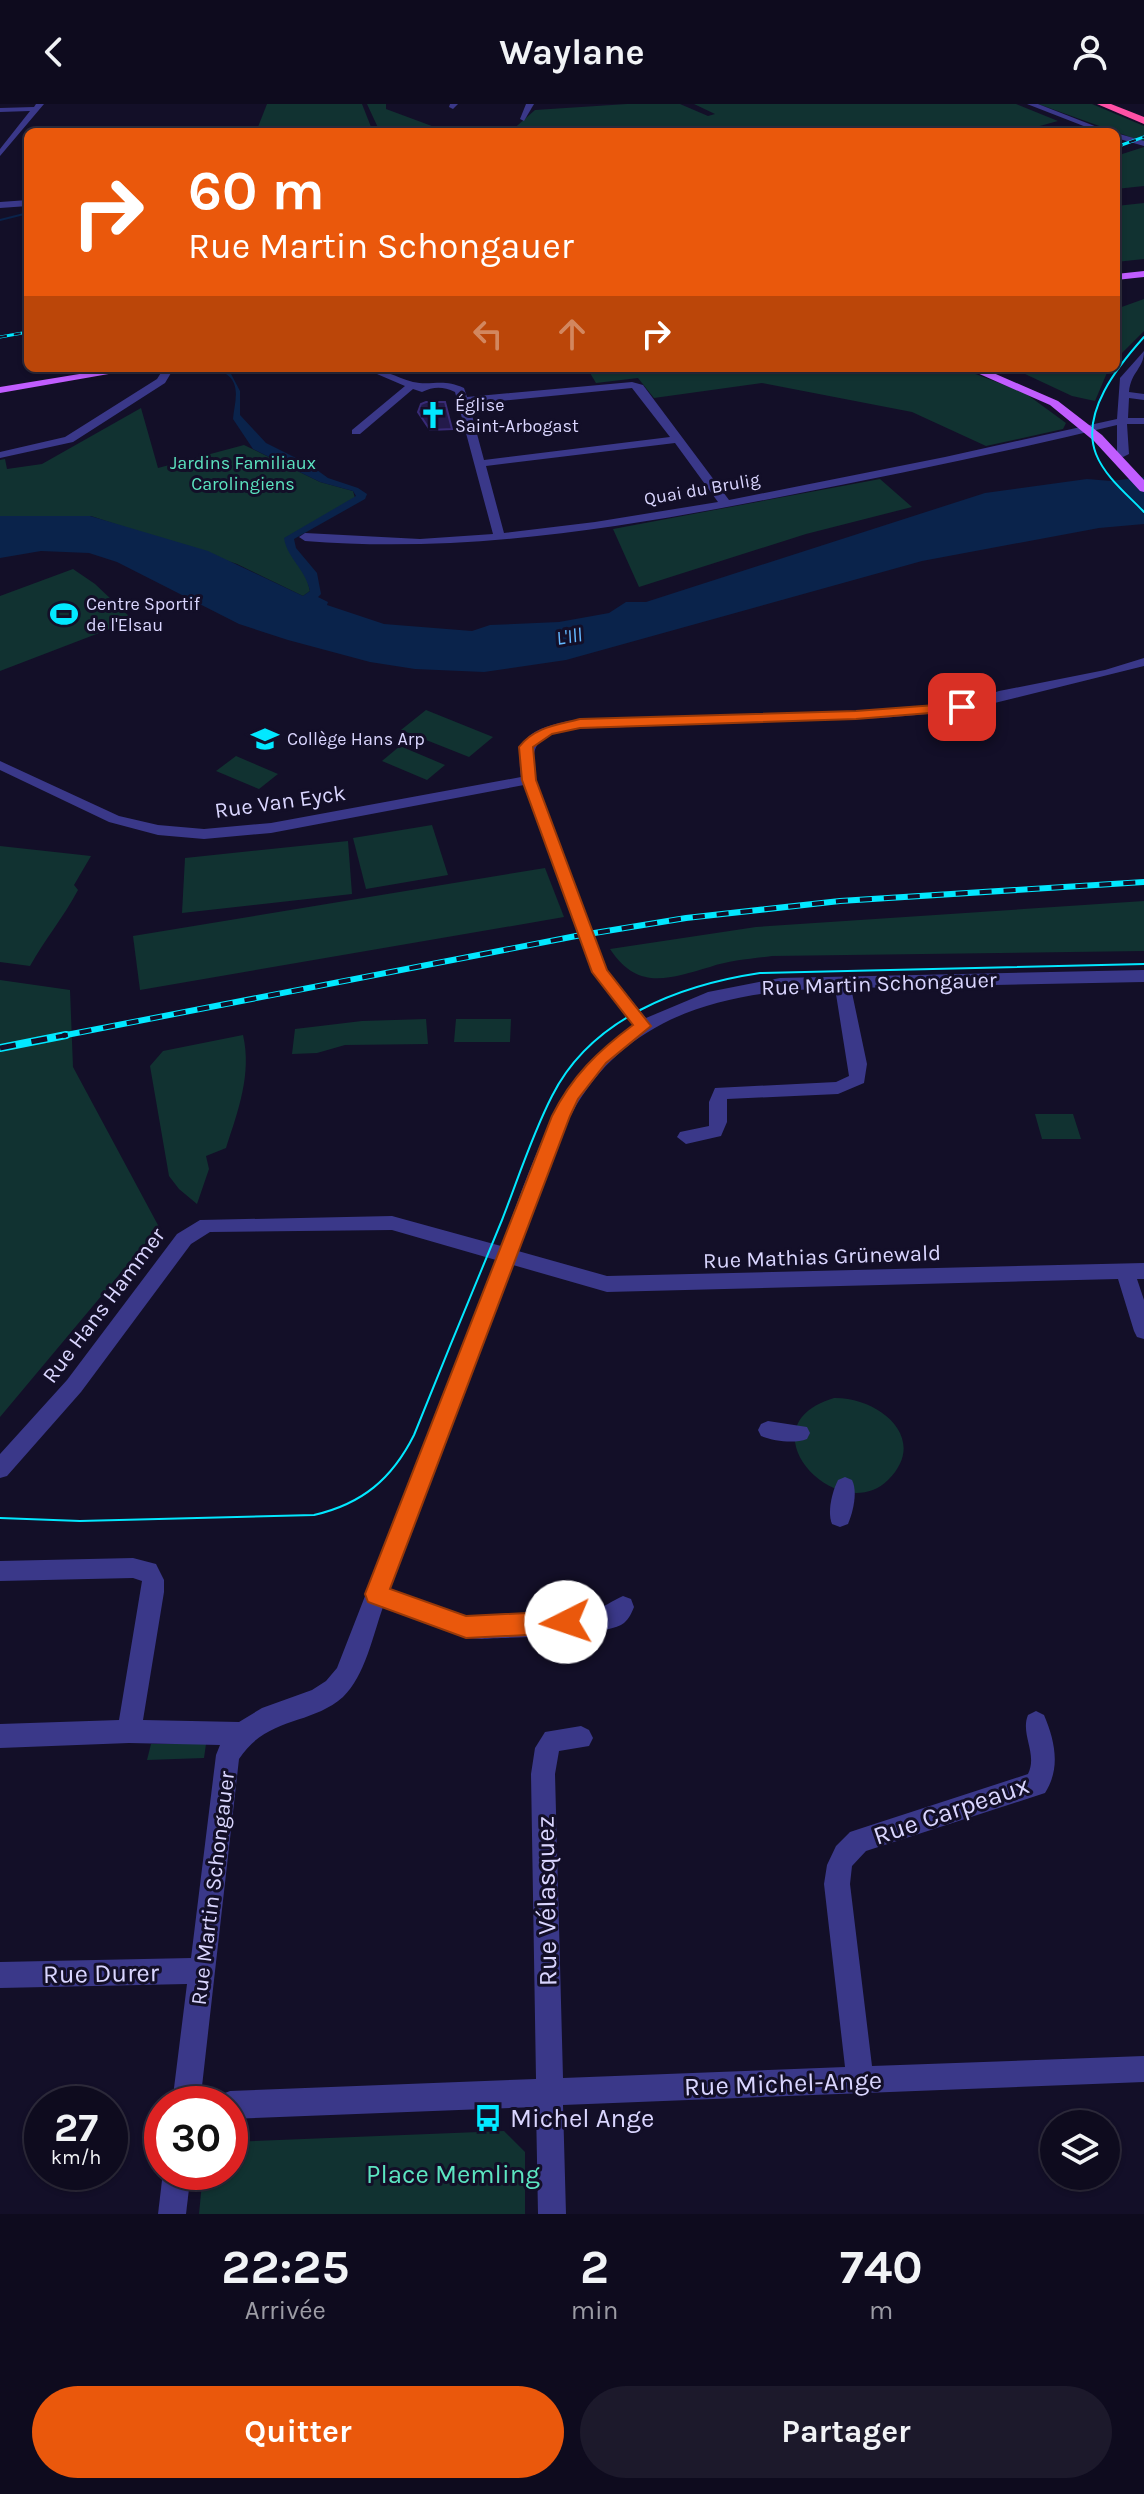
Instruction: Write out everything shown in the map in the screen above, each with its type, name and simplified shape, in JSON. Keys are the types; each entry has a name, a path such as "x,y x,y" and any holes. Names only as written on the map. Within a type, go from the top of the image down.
{"highway":[{"path":"1102,104 1143,118"},
{"path":"1123,104 1143,118"}],"main road":[{"path":"1120,277 1144,274"},
{"path":"0,390 112,372"},
{"path":"982,372 1047,398 1094,427 1144,488"},
{"path":"1007,372 1053,391 1123,454 1132,476"}],"street":[{"path":"524,119 530,104"},
{"path":"1031,104 1095,128"},
{"path":"0,110 38,106"},
{"path":"0,154 38,106"},
{"path":"1120,136 1144,144"},
{"path":"0,205 24,203"},
{"path":"1123,454 1125,378 1144,354"},
{"path":"0,455 69,440 161,381 169,372"},
{"path":"378,372 411,386 462,396 639,387 726,504"},
{"path":"356,432 411,386"},
{"path":"1123,394 1144,397"},
{"path":"462,396 499,536"},
{"name":"Quai du Brulig","path":"305,537 368,541 499,536 599,525 927,465 1122,421 1144,421"},
{"path":"479,464 677,439"},
{"path":"643,1026 600,972 529,780 525,755 529,743 547,731 568,725 856,715 962,707 1144,662"},
{"name":"Rue Van Eyck","path":"0,765 114,819 158,830 204,834 271,828 529,780"},
{"name":"Rue Martin Schongauer","path":"188,2086 228,1755 240,1734 258,1721 329,1693 340,1685 505,1257 571,1096 600,1059 643,1026 668,1012 742,989 842,982 1144,976"},
{"path":"686,1137 715,1131 719,1125 718,1096 726,1091 838,1088 858,1079 858,1064 842,982"},
{"name":"Rue Hans Hammer","path":"0,1469 74,1386 184,1239 199,1228 220,1224 392,1223 505,1257"},
{"name":"Rue Mathias Grünewald","path":"505,1257 607,1284 1134,1271"},
{"path":"1134,1271 1144,1331"},
{"path":"768,1430 800,1433"},
{"path":"840,1517 845,1487"},
{"path":"0,1571 133,1568 148,1571 153,1580 153,1592 129,1731"},
{"path":"376,1594 466,1627 482,1628 593,1621 616,1616 623,1607"},
{"name":"Rue Carpeaux","path":"860,2079 837,1884 838,1867 846,1850 859,1841 1036,1784 1044,1775 1045,1767 1036,1723"},
{"path":"0,1736 129,1731 240,1734"},
{"name":"Rue Vélasquez","path":"550,2092 544,1758 553,1740 581,1738"},
{"name":"Rue Durer","path":"0,1975 202,1971"},
{"name":"Rue Michel-Ange","path":"248,2104 1144,2069"},
{"path":"550,2092 552,2214"},
{"path":"172,2214 175,2190"}],"green space":[{"path":"267,104 362,104 371,128 258,128"},
{"path":"367,104 386,104 386,109 437,128 378,128"},
{"path":"680,104 708,116 715,114 694,104 1016,104 1058,121 1033,128 515,128 535,110"},
{"path":"1038,104 1092,104 1144,126 1144,142 1120,133 1120,128 1105,128"},
{"path":"1144,147 1144,186 1120,189 1120,155"},
{"path":"1144,203 1144,259 1120,262 1120,206"},
{"path":"1144,299 1144,331 1120,355 1120,308"},
{"path":"589,372 970,372 1025,393 1066,423 1063,429 986,446 912,412 762,383 654,398 638,378 596,383"},
{"path":"1021,372 1107,372 1095,401 1072,396"},
{"name":"Jardins Familiaux Carolingiens","path":"141,408 158,468 244,445 320,482 353,491 355,498 285,538 306,575 310,591 303,596 237,564 91,516 0,516 0,460 5,459 7,469 42,464"},
{"path":"880,479 912,507 806,534 639,587 613,529"},
{"name":"Centre Sportif de l'Elsau","path":"73,569 95,584 133,620 0,671 0,596"},
{"path":"426,710 493,737 469,757 401,730"},
{"path":"400,746 445,765 427,780 382,761"},
{"path":"236,756 278,774 259,789 216,771"},
{"path":"432,825 448,875 366,889 353,838"},
{"path":"348,841 352,894 182,913 185,858"},
{"path":"0,846 91,856 74,885 78,890 30,966 0,962"},
{"path":"545,868 564,917 140,990 133,936"},
{"path":"1144,901 1144,951 772,956 655,978 632,971 610,949 756,927"},
{"path":"0,980 70,990 73,1067 159,1227 0,1417"},
{"path":"426,1019 428,1044 345,1045 317,1053 292,1054 295,1029 362,1021"},
{"path":"456,1019 511,1019 510,1042 454,1042"},
{"path":"243,1035 246,1064 239,1106 226,1148 206,1156 209,1169 197,1204 169,1176 150,1066 163,1051"},
{"path":"1035,1114 1073,1114 1081,1139 1042,1139"},
{"path":"834,1398 867,1405 882,1413 894,1423 901,1436 904,1450 900,1465 888,1480 867,1492 845,1492 824,1483 807,1468 797,1449 796,1430 807,1412"},
{"path":"151,1744 206,1744 204,1758 147,1760"},
{"name":"Place Memling","path":"504,2131 525,2152 525,2214 199,2214 201,2190 248,2190 248,2141"}],"water":[{"name":"L'Ill","path":"218,372 230,372 240,391 240,415 266,443 310,465 328,478 367,494 365,499 294,539 296,548 317,573 321,594 318,597 328,602 327,605 384,624 472,631 490,625 559,622 609,613 626,602 646,602 985,493 1087,479 1111,481 1144,477 1144,524 1099,528 922,561 566,660 484,672 415,669 370,662 288,640 239,624 117,562 89,553 41,551 0,558 0,516 90,516 208,551 303,596 310,591 284,538 356,496 353,491 320,482 253,449 233,419 236,389 226,374"}],"building":[{"name":"Église Saint-Arbogast","path":"445,402 452,429 430,430 418,412 421,404"}],"waterway":[{"path":"0,220 24,214"}],"tram line":[{"path":"1120,366 1144,337"},
{"path":"1116,372 1097,407 1092,438 1105,470 1144,512"},
{"path":"0,1518 80,1521 314,1515 347,1504 374,1487 396,1465 414,1435 552,1096 569,1069 590,1046 614,1026 641,1010 699,986 760,973 1144,964"}],"railway":[{"path":"1120,146 1144,137"},
{"path":"0,337 24,333"},
{"path":"56,1037 576,936 686,918 840,901 1144,882"},
{"path":"0,1048 66,1035"}],"place":[{"name":"Église Saint-Arbogast","path":"433,415"},
{"name":"Centre Sportif de l'Elsau","path":"64,614"},
{"name":"Collège Hans Arp","path":"265,739"},
{"name":"Michel Ange","path":"488,2118"}],"route":[{"path":"566,1622 466,1627 376,1594 561,1116 571,1096 600,1059 643,1026 600,972 529,780 526,747 547,731 580,723 856,715 962,707"}]}
